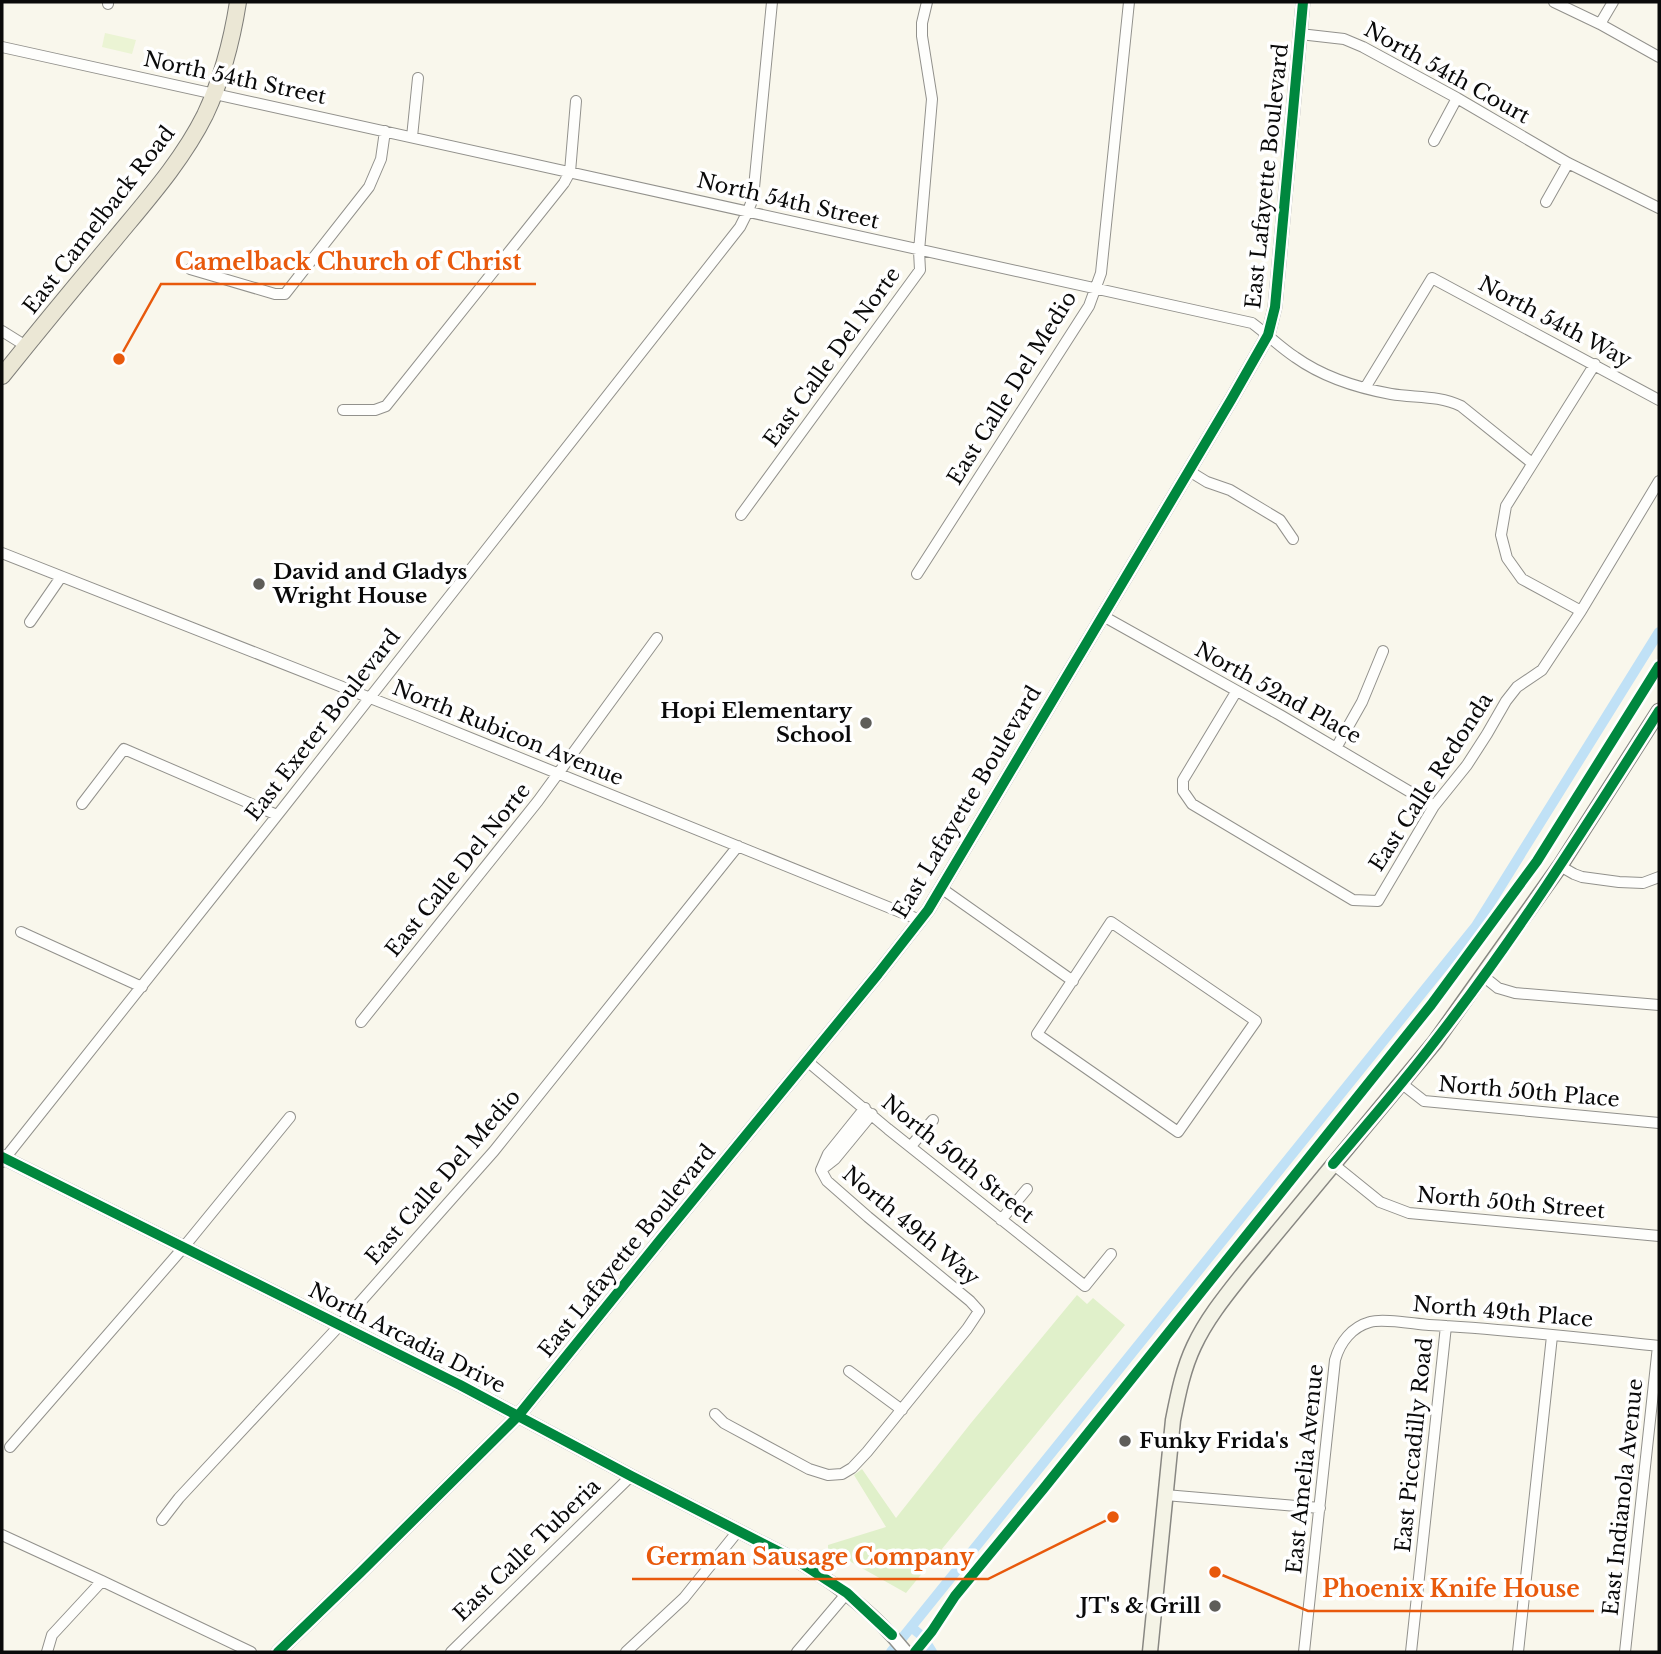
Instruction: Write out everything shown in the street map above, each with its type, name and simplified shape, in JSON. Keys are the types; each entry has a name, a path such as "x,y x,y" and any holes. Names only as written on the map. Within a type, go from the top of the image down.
{"main road":[{"name":"East Camelback Road","path":"2,376 174,165 198,127 214,93 229,43 237,2"},
{"path":"1150,1652 1175,1407 1193,1348 1217,1308 1435,1041 1483,976 1560,866 1659,711"}],"street":[{"name":"East Exeter Boulevard","path":"3,1159 142,987 740,227 753,198 772,2"},
{"name":"East Calle Del Norte","path":"741,515 920,270 919,251 932,99 922,36 927,2"},
{"name":"East Calle Del Medio","path":"917,575 1088,306 1096,288 1101,273 1129,2"},
{"name":"East Lafayette Boulevard","path":"278,1652 518,1416 920,920 941,888 1268,335 1275,307 1303,2"},
{"path":"1554,2 1659,57"},
{"path":"1600,24 1613,2"},
{"name":"North 54th Court","path":"1300,34 1344,39 1363,47 1568,163 1659,208"},
{"name":"North 54th Street","path":"2,47 1252,323 1296,359 1321,373 1365,388 1448,400 1461,405 1532,463"},
{"path":"412,136 418,78"},
{"path":"1434,141 1457,98"},
{"path":"343,410 375,410 386,406 564,183 570,172 576,101"},
{"path":"190,269 282,295 288,291 369,187 378,167 386,131"},
{"path":"1546,202 1568,163"},
{"name":"North 54th Way","path":"1365,388 1432,278 1659,400"},
{"path":"2,331 26,346"},
{"path":"1581,611 1522,579 1507,558 1501,535 1506,506 1595,364"},
{"path":"1189,471 1207,482 1230,490 1280,520 1293,539"},
{"name":"East Calle Redonda","path":"1236,692 1184,779 1183,791 1192,804 1353,900 1378,901 1434,806 1467,765 1506,701 1517,687 1542,670 1581,611 1659,481"},
{"name":"North Rubicon Avenue","path":"2,553 920,920"},
{"path":"30,622 61,578"},
{"name":"North 52nd Place","path":"1103,616 1434,806"},
{"name":"East Calle Del Norte","path":"360,1022 558,775 656,638"},
{"path":"1336,748 1362,702 1383,651"},
{"path":"82,804 124,749 277,814"},
{"name":"East Calle Del Medio","path":"162,1520 494,1151 738,846"},
{"path":"1560,866 1582,877 1643,883 1659,877"},
{"path":"941,888 1073,981"},
{"path":"1111,922 1256,1021 1178,1132 1037,1034 1073,981 1111,922"},
{"path":"21,932 142,987"},
{"path":"1483,976 1499,988 1514,993 1659,1005"},
{"name":"North 50th Street","path":"807,1060 1085,1286 1111,1254"},
{"name":"North 50th Place","path":"1401,1083 1423,1101 1659,1123"},
{"name":"North 49th Way","path":"869,1111 847,1138 828,1154 821,1170 827,1181 979,1311 902,1410"},
{"path":"10,1447 183,1248 290,1117"},
{"path":"911,1146 933,1120"},
{"name":"North Arcadia Drive","path":"3,1159 340,1325 801,1563 848,1593 906,1652"},
{"name":"North 50th Street","path":"1333,1164 1380,1202 1409,1213 1659,1236"},
{"path":"1001,1220 1027,1189"},
{"name":"North 49th Place","path":"1348,1335 1376,1321 1659,1346"},
{"name":"East Piccadilly Road","path":"1411,1652 1446,1326"},
{"name":"East Amelia Avenue","path":"1304,1652 1335,1360 1348,1335"},
{"path":"1518,1652 1552,1336"},
{"name":"East Indianola Avenue","path":"1625,1652 1659,1346"},
{"path":"715,1414 724,1423 809,1469 828,1475 842,1474 852,1468 902,1410 849,1371"},
{"name":"East Calle Tuberia","path":"451,1652 631,1476"},
{"path":"1166,1495 1320,1508"},
{"path":"626,1652 684,1598 738,1531"},
{"path":"2,1535 251,1652"},
{"path":"47,1652 54,1634 102,1580"},
{"path":"797,1652 848,1593"}],"green space":[{"path":"105,33 136,40 132,54 102,47"},
{"path":"1077,1295 1087,1304 1093,1298 1125,1325 906,1593 828,1549 828,1545 886,1527 854,1475 862,1469 896,1518"}],"waterway":[{"path":"891,1652 1476,926 1659,632"},
{"path":"911,1627 922,1636 932,1652"}],"cycle path":[{"path":"278,1652 518,1416 928,910 1268,335 1275,307 1303,2"},
{"path":"915,1652 955,1596 1431,1005 1537,861 1659,666"},
{"path":"1333,1164 1423,1057 1495,961 1579,837 1659,711"},
{"path":"2,1157 460,1385 801,1563 847,1593 892,1635"}],"place":[{"name":"Camelback Church of Christ","path":"119,359"},
{"name":"David and Gladys Wright House","path":"259,584"},
{"name":"Hopi Elementary School","path":"866,723"},
{"name":"Funky Frida's","path":"1125,1441"},
{"name":"German Sausage Company","path":"1113,1517"},
{"name":"Phoenix Knife House","path":"1215,1572"},
{"name":"JT's & Grill","path":"1215,1606"}]}
